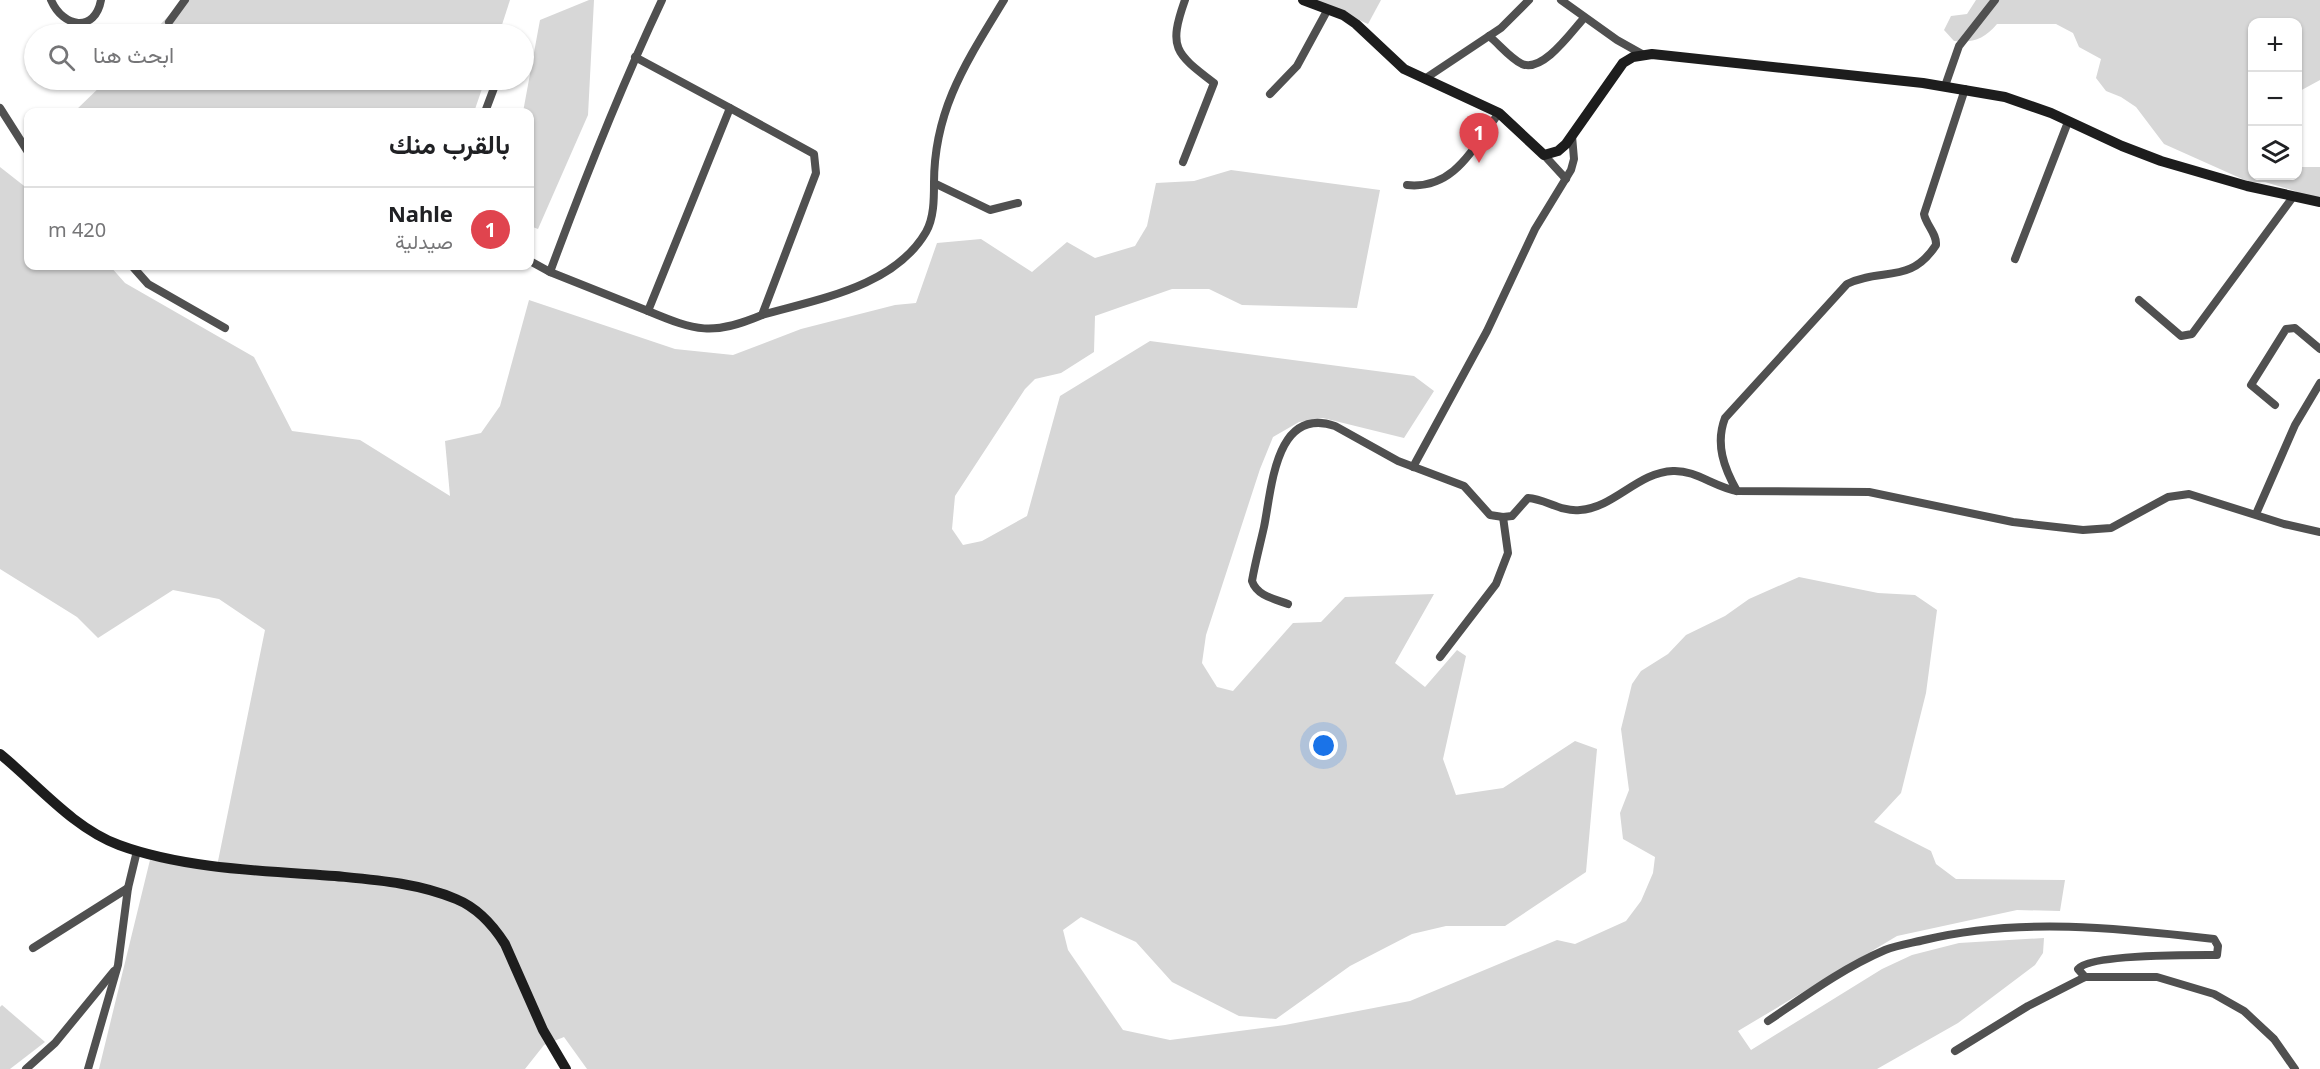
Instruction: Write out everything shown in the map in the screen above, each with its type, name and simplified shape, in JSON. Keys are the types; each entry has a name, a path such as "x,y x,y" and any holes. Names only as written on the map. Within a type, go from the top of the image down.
{"street":[{"path":"51,0 61,18 72,22 90,18 99,7 101,0"},
{"path":"169,22 185,0"},
{"path":"550,272 592,160 635,57 662,0"},
{"path":"534,263 550,272 680,324 706,330 736,326 762,315 852,289 894,266 907,256 926,231 934,198 934,159 943,113 956,84 1004,0"},
{"path":"1183,162 1214,83 1179,52 1175,42 1185,0"},
{"path":"1303,0 1328,9 1356,24 1404,69 1499,113 1566,179"},
{"path":"1426,78 1510,21 1529,0"},
{"path":"1561,0 1584,18 1642,54 1965,89 2034,106 2122,147 2172,164 2293,197 2320,202"},
{"path":"1945,86 1959,46 1995,0"},
{"path":"1270,94 1297,66 1328,9"},
{"path":"1489,36 1522,64 1531,65 1545,60 1584,18"},
{"path":"1544,155 1558,151 1572,136 1614,72 1623,63 1642,54"},
{"path":"635,57 814,154 816,173 762,315"},
{"path":"1737,491 1721,454 1720,438 1725,418 1847,284 1856,280 1908,271 1920,264 1936,245 1935,236 1926,223 1924,214 1965,89"},
{"path":"486,108 493,90"},
{"path":"0,108 24,146"},
{"path":"648,311 730,108"},
{"path":"1407,184 1431,185 1452,174 1499,113"},
{"path":"2015,259 2068,122"},
{"path":"1413,467 1487,331 1535,229 1566,179 1574,159 1572,136"},
{"path":"934,183 990,210 1018,203"},
{"path":"2139,300 2181,336 2192,334 2293,197"},
{"path":"136,270 148,284 225,328"},
{"path":"2275,405 2251,385 2277,339 2286,328 2295,328 2320,349"},
{"path":"2256,514 2295,425 2320,383"},
{"path":"1288,604 1254,588 1252,581 1276,466 1289,435 1301,427 1323,422 1413,467 1464,486 1490,515 1503,518 1512,516 1528,498 1556,508 1582,510 1594,507 1648,478 1670,471 1683,471 1725,489 1737,491 1861,491 2013,522 2083,530 2111,528 2168,497 2181,494 2201,497 2320,532"},
{"path":"1440,657 1496,584 1508,553 1503,518"},
{"path":"0,754 93,832 137,851 226,866 387,882 457,899 486,918 501,938 543,1030 566,1069"},
{"path":"87,1069 118,965 128,888 137,851"},
{"path":"33,948 128,888"},
{"path":"1768,1021 1827,981 1886,949 1960,932 2036,925 2185,935 2214,939 2218,946 2217,955 2113,959 2085,964 2078,969 2085,977"},
{"path":"26,1069 55,1043 102,989 118,965"},
{"path":"1955,1051 2028,1006 2085,977 2157,977 2214,994 2244,1011 2274,1039 2295,1069"}],"shaded area":[{"path":"184,0 510,0 502,24 161,24"},
{"path":"594,0 588,115 538,229 534,228 534,108 524,108 527,90 534,90 534,52 540,20"},
{"path":"1314,0 1381,0 1368,24"},
{"path":"1976,0 2320,0 2320,80 2302,90 2302,18 2248,18 2248,180 2302,180 2302,167 2320,167 2320,205 2295,191 2265,182 2249,182 2164,144 2136,107 2106,91 2096,78 2101,59 2079,47 2073,33 2056,24 1997,24 1978,39 1954,41 1944,30 1951,16 1967,14"},
{"path":"97,90 482,90 475,108 78,108"},
{"path":"0,167 24,186 24,270 114,270 125,283 254,357 292,431 360,440 450,496 445,441 481,433 500,406 529,300 675,349 733,355 801,329 895,305 916,303 937,243 981,239 1032,272 1067,242 1095,258 1135,246 1147,226 1156,183 1194,181 1231,170 1380,190 1357,308 1242,305 1209,289 1172,289 1095,316 1094,352 1061,373 1035,379 1025,389 955,496 952,529 963,545 982,541 1027,516 1060,396 1150,341 1414,376 1434,391 1404,438 1323,418 1299,422 1273,437 1260,469 1206,635 1202,663 1217,687 1233,691 1293,623 1321,622 1345,597 1434,594 1395,663 1425,687 1457,650 1466,656 1443,759 1456,795 1503,788 1575,741 1597,749 1586,872 1505,926 1446,926 1412,934 1350,966 1276,1019 1239,1016 1172,982 1136,942 1081,917 1063,930 1068,950 1123,1030 1170,1040 1285,1025 1410,1001 1557,940 1575,944 1626,921 1641,901 1653,873 1655,857 1623,839 1620,813 1629,790 1621,729 1632,684 1641,671 1668,654 1686,635 1725,616 1749,599 1799,577 1878,593 1915,595 1937,610 1926,693 1901,793 1874,822 1931,851 1936,864 1956,879 2065,880 2060,911 2017,910 1897,936 1738,1031 1751,1050 1882,969 1912,955 1959,943 2044,938 2043,953 2035,965 1958,1023 1877,1069 587,1069 564,1037 544,1045 525,1069 99,1069 150,860 216,871 265,630 219,599 173,590 98,638 77,617 0,569"},
{"path":"2,1005 45,1042 10,1069 0,1069 0,1007"}],"place":[{"name":"Nahle","path":"1479,163"}]}
